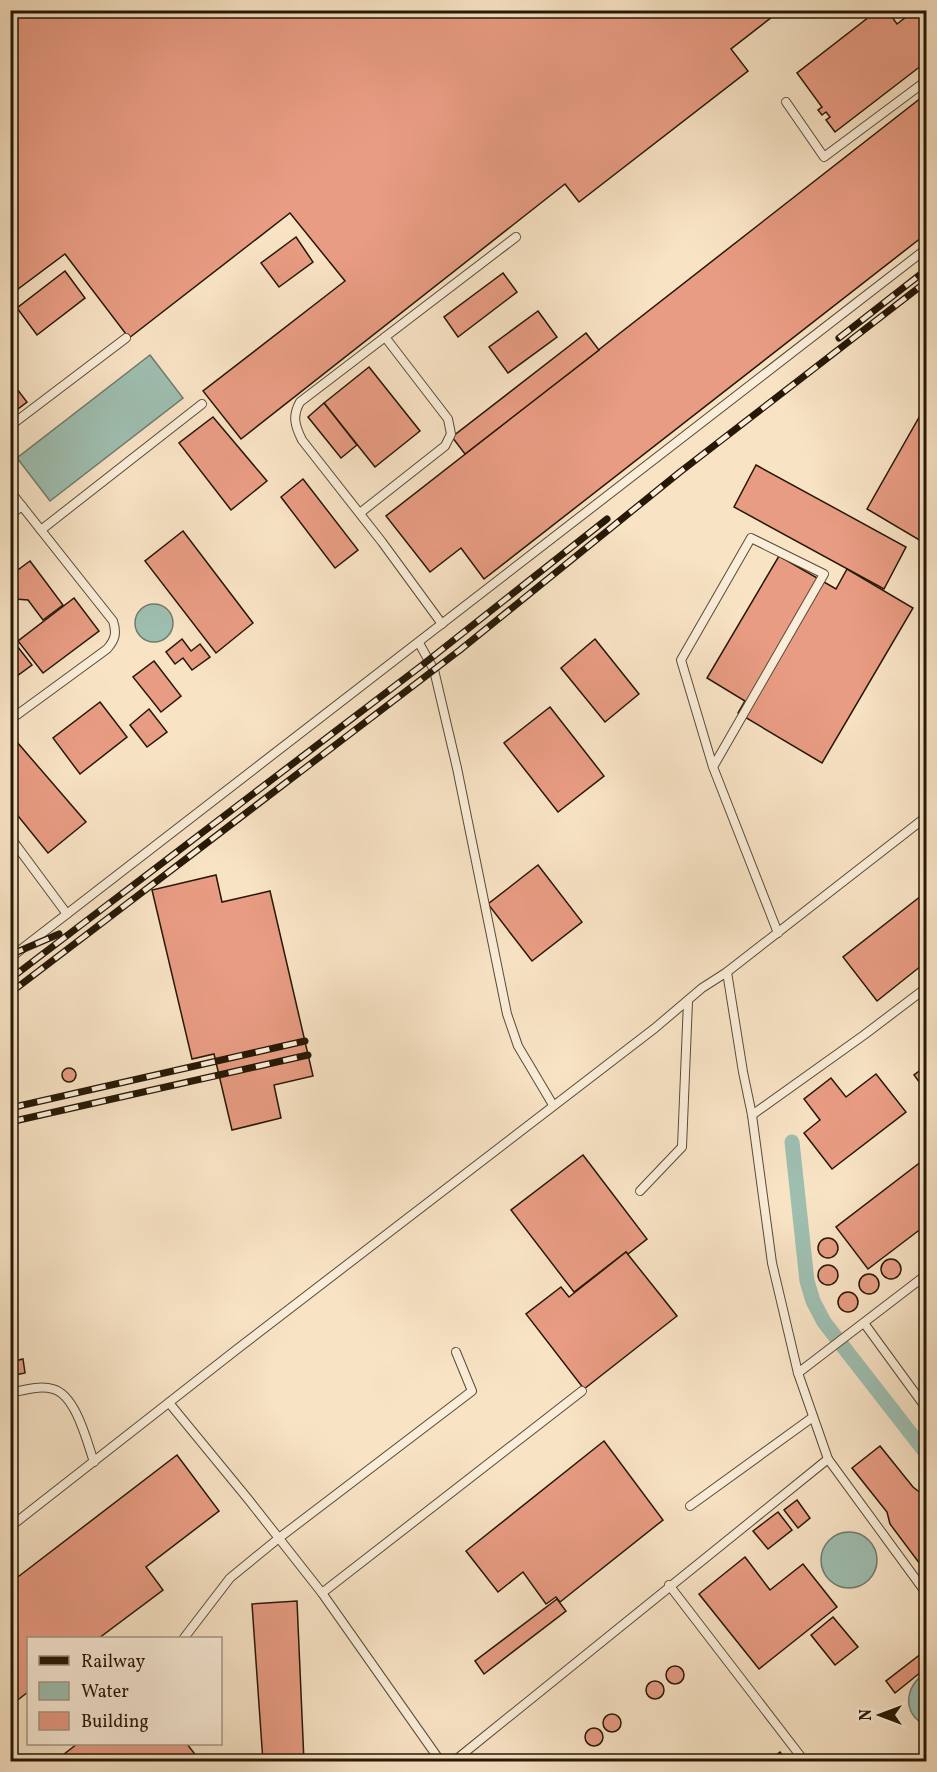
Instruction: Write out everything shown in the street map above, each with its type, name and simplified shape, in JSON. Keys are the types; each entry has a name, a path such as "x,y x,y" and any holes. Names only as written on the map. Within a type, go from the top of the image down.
{"lane":[{"path":"786,102 824,157 927,81"},
{"path":"442,624 360,513 302,440 294,421 295,410 300,402 516,237"},
{"path":"10,958 927,249"},
{"path":"360,513 445,447 451,434 448,419 385,337"},
{"path":"10,426 126,338"},
{"path":"41,530 202,404"},
{"path":"10,491 113,621 116,636 106,649 10,720"},
{"path":"10,515 22,506"},
{"path":"713,768 824,574 751,538 681,660 713,768 778,933"},
{"path":"418,643 434,670 507,1014 518,1046 553,1105"},
{"path":"10,1527 702,988 727,972 927,817"},
{"path":"10,837 67,914"},
{"path":"727,972 752,1115 772,1263 798,1373 828,1459 927,1593"},
{"path":"752,1115 927,988"},
{"path":"640,1191 682,1147 688,1001"},
{"path":"798,1373 927,1275"},
{"path":"864,1323 927,1408"},
{"path":"185,1637 230,1578 472,1391 456,1352"},
{"path":"10,1394 41,1388 63,1393 70,1401 77,1416 94,1462"},
{"path":"322,1593 582,1391"},
{"path":"170,1404 322,1593 441,1761"},
{"path":"690,1506 813,1416"},
{"path":"453,1761 828,1459"},
{"path":"669,1585 805,1761"}],"water":[{"path":"150,355 183,398 50,501 17,458"},
{"path":"154,604 167,610 173,623 167,636 154,642 141,636 135,623 141,610"},
{"path":"849,1532 860,1534 869,1540 875,1549 877,1560 875,1571 869,1580 860,1586 849,1588 838,1586 829,1580 823,1571 821,1560 823,1549 829,1540 838,1534"},
{"path":"926,1673 926,1725 912,1714 909,1699 914,1684"}],"building":[{"path":"10,10 781,10 731,49 748,71 579,202 565,184 241,439 203,391 345,281 290,213 129,338 65,254 10,295"},
{"path":"878,10 887,10 897,24 915,10 926,10 926,62 835,132 826,120 830,117 826,112 822,115 818,110 822,107 797,73"},
{"path":"926,94 926,234 484,579 461,548 430,572 386,516"},
{"path":"296,237 313,262 279,287 261,263"},
{"path":"65,271 85,298 37,335 17,308"},
{"path":"503,273 517,292 458,337 444,317"},
{"path":"538,311 557,337 508,373 489,347"},
{"path":"586,333 599,350 465,454 452,437"},
{"path":"369,367 420,431 375,467 324,403"},
{"path":"10,380 27,402 10,415"},
{"path":"324,403 357,445 341,458 308,417"},
{"path":"926,405 926,544 867,509"},
{"path":"213,417 267,481 231,510 179,443"},
{"path":"756,465 906,547 884,589 734,507"},
{"path":"303,479 358,550 335,568 281,497"},
{"path":"183,531 253,623 216,653 145,561"},
{"path":"779,556 836,589 847,569 913,608 822,763 738,713 745,701 707,678"},
{"path":"30,561 63,605 43,620 28,600 15,599 10,594 10,566 15,572"},
{"path":"74,598 99,631 43,673 18,641"},
{"path":"10,637 32,665 10,681"},
{"path":"182,639 191,651 200,644 210,657 192,670 183,658 175,664 166,652"},
{"path":"595,639 639,694 605,722 561,668"},
{"path":"154,661 181,696 161,712 133,677"},
{"path":"100,702 127,737 80,774 53,738"},
{"path":"550,707 604,776 558,812 504,743"},
{"path":"149,709 167,732 147,747 130,725"},
{"path":"17,742 86,822 48,853 10,806 10,746"},
{"path":"538,865 582,922 532,961 488,904"},
{"path":"216,875 222,902 270,891 313,1076 274,1085 281,1118 232,1130 214,1054 192,1059 152,890"},
{"path":"921,896 926,903 926,962 877,1001 843,957"},
{"path":"926,1066 926,1091 914,1075"},
{"path":"66,1068 72,1068 76,1075 72,1082 66,1082 62,1078 62,1072"},
{"path":"876,1074 906,1112 832,1169 804,1133 820,1120 804,1099 831,1078 846,1097"},
{"path":"583,1155 647,1239 628,1254 626,1252 574,1292 511,1210"},
{"path":"926,1158 926,1225 868,1269 836,1227"},
{"path":"828,1238 835,1241 838,1248 835,1255 828,1258 821,1255 818,1248 821,1241"},
{"path":"626,1252 677,1316 584,1389 526,1314 561,1287 569,1297"},
{"path":"891,1259 898,1262 901,1269 898,1276 891,1279 884,1276 881,1269 884,1262"},
{"path":"828,1265 835,1268 838,1275 835,1282 828,1285 821,1282 818,1275 821,1268"},
{"path":"869,1274 876,1277 879,1284 876,1291 869,1294 862,1291 859,1284 862,1277"},
{"path":"848,1292 855,1295 858,1302 855,1309 848,1312 841,1309 838,1302 841,1295"},
{"path":"23,1359 25,1373 10,1376 10,1362"},
{"path":"604,1441 663,1520 560,1602 556,1597 546,1604 523,1572 498,1592 466,1551"},
{"path":"880,1446 913,1487 926,1497 926,1572 890,1524 887,1512 852,1468"},
{"path":"177,1455 219,1511 146,1567 163,1590 100,1637 27,1637 27,1693 10,1706 10,1583"},
{"path":"797,1500 810,1518 798,1528 784,1510"},
{"path":"778,1512 792,1530 768,1549 753,1531"},
{"path":"745,1557 770,1590 803,1564 837,1607 759,1669 699,1594"},
{"path":"557,1599 566,1611 484,1674 475,1661"},
{"path":"297,1601 304,1762 263,1762 252,1604"},
{"path":"833,1617 858,1647 835,1665 811,1635"},
{"path":"926,1650 926,1668 895,1693 886,1681"},
{"path":"675,1666 681,1669 684,1675 681,1681 675,1684 669,1681 666,1675 669,1669"},
{"path":"655,1681 661,1684 664,1690 661,1696 655,1699 649,1696 646,1690 649,1684"},
{"path":"612,1714 618,1717 621,1723 618,1729 612,1732 606,1729 603,1723 606,1717"},
{"path":"594,1728 600,1731 603,1737 600,1743 594,1746 588,1743 585,1737 588,1731"},
{"path":"76,1745 188,1745 201,1762 54,1762"},
{"path":"780,1752 787,1762 767,1762"}],"waterway":[{"path":"792,1142 807,1281 813,1301 824,1322 926,1453"}],"railway":[{"path":"839,338 926,270"},
{"path":"10,993 460,650 680,472 926,282"},
{"path":"10,979 421,666 607,519"},
{"path":"10,955 59,934"},
{"path":"10,1108 305,1041"},
{"path":"10,1122 308,1055"}]}
